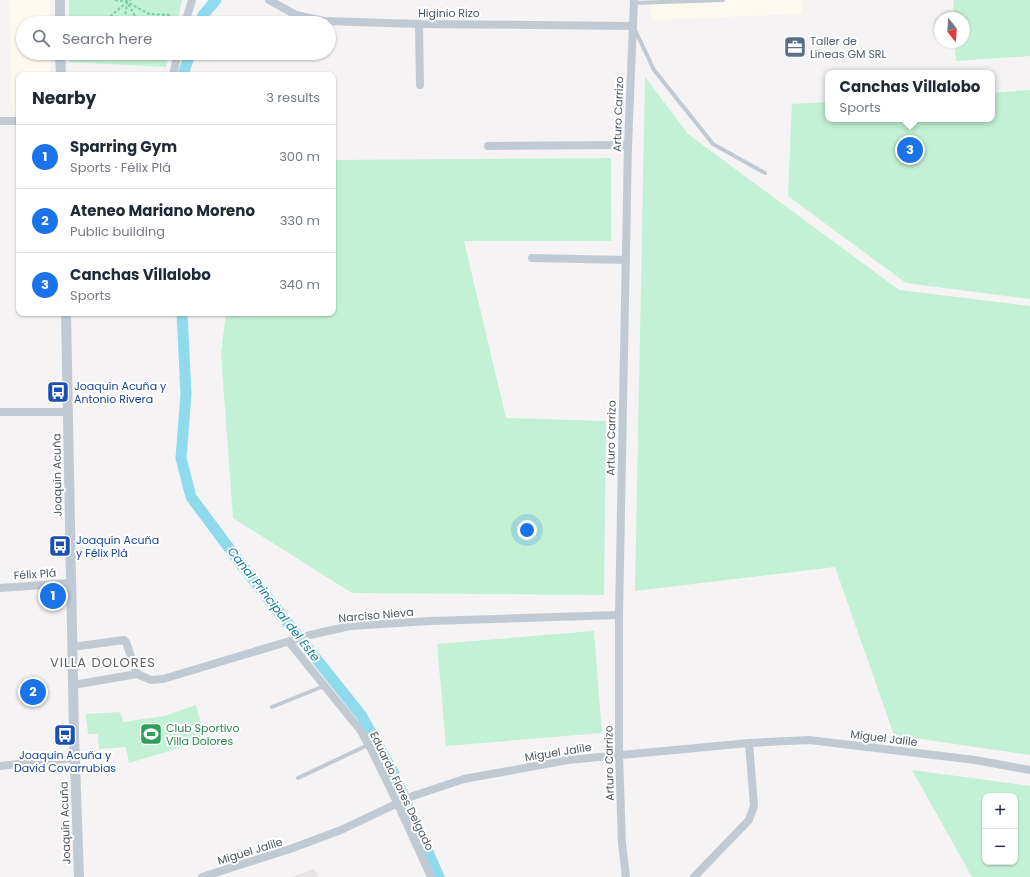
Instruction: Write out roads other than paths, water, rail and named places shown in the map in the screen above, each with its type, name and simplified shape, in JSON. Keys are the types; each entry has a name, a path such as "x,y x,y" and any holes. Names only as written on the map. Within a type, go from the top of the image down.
{"street":[{"path":"60,0 60,16"},
{"path":"187,16 192,0"},
{"name":"Higinio Rizo","path":"269,0 296,15 301,16"},
{"name":"Arturo Carrizo","path":"626,877 622,843 619,754 619,615 628,145 634,1"},
{"name":"Higinio Rizo","path":"336,22 633,26"},
{"path":"419,24 420,85"},
{"path":"60,60 61,72"},
{"path":"174,72 177,60"},
{"path":"0,121 16,121"},
{"path":"488,146 628,145"},
{"path":"532,258 626,260"},
{"name":"Joaquín Acuña","path":"66,316 74,758 79,877"},
{"path":"0,412 68,412"},
{"name":"Félix Plá","path":"0,588 71,583"},
{"name":"Narciso Nieva","path":"73,685 137,674 151,680 163,679 310,636 350,626 430,621 619,615"},
{"path":"72,647 124,640 137,674"},
{"name":"Eduardo Flores Delgado","path":"289,642 361,731 369,744 398,802 431,877"},
{"name":"Miguel Jalile","path":"202,877 305,844 341,830 398,802 464,779 568,760 619,754 749,743 808,740 975,760 1030,770"},
{"path":"694,877 749,820 754,806 749,743"},
{"path":"0,766 74,758"}],"lane":[{"path":"634,1 723,0"},
{"path":"633,26 654,70 713,144 765,173"},
{"path":"272,707 324,686"},
{"path":"298,778 369,744"}],"waterway":[{"name":"Canal Principal del Este","path":"203,16 216,0"},
{"name":"Canal Principal del Este","path":"184,72 188,60"},
{"name":"Canal Principal del Este","path":"182,316 186,394 181,458 191,497 244,568 361,715 393,772 439,877"}],"place":[{"name":"Taller de Líneas GM SRL","path":"795,47"},
{"name":"Canchas Villalobo","path":"910,150"},
{"name":"Joaquín Acuña y Antonio Rivera","path":"58,392"},
{"name":"Joaquín Acuña y Félix Plá","path":"60,546"},
{"name":"Sparring Gym","path":"53,596"},
{"name":"Ateneo Mariano Moreno","path":"33,692"},
{"name":"Club Sportivo Villa Dolores","path":"151,734"},
{"name":"Joaquin Acuña y David Covarrubias","path":"65,735"}],"district":[{"name":"VILLA DOLORES","path":"103,662"}]}
